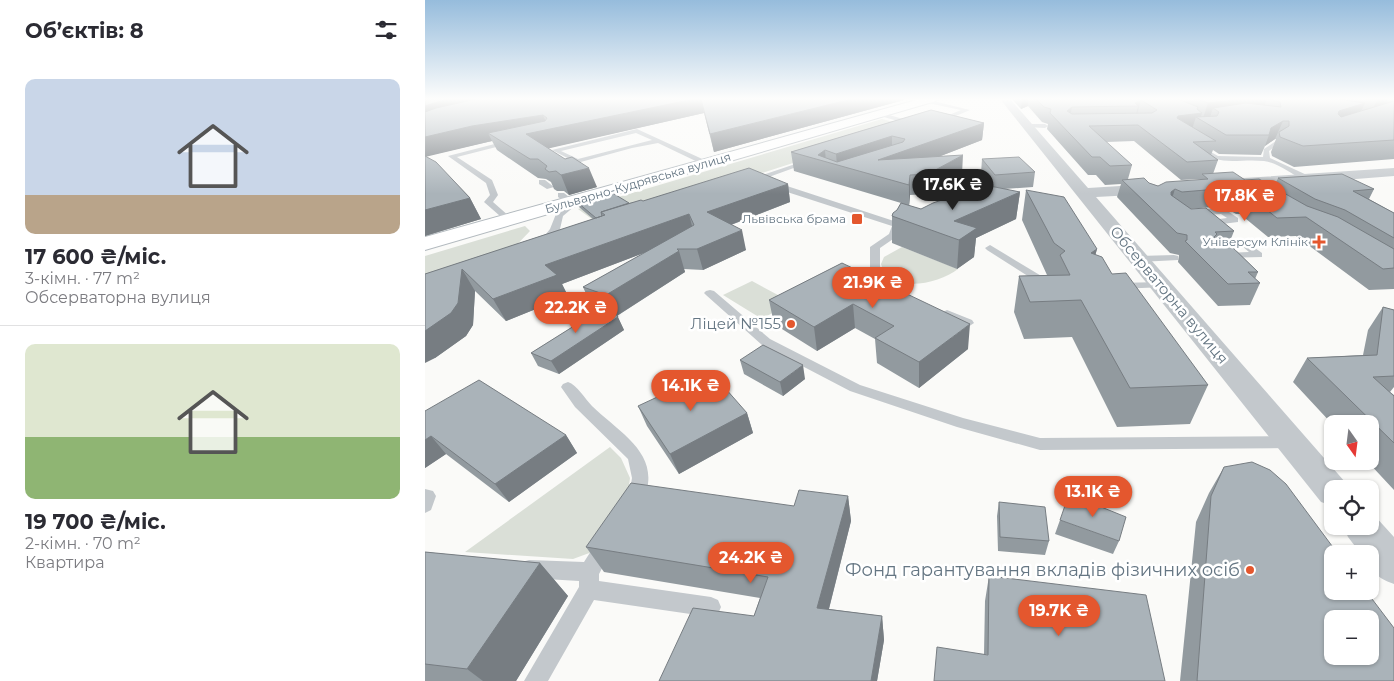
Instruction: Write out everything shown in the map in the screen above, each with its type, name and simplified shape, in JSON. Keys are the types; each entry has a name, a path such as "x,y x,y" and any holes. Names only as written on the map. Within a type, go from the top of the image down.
{"main road":[{"name":"Бульварно-Кудрявська вулиця","path":"425,244 508,220 570,199 707,163 814,131"}],"street":[{"name":"Обсерваторна вулиця","path":"1032,131 1324,481"},
{"path":"1209,185 1394,172"},
{"path":"1085,193 1147,193 1171,188"},
{"path":"1368,535 1394,566"}],"lane":[{"path":"659,141 631,146 577,161 555,150 637,131 659,141 707,163"},
{"path":"508,220 488,202 494,195 489,182 451,156 521,140"},
{"path":"1267,159 1266,150 1278,142"},
{"path":"1193,143 1216,158 1231,160 1267,159 1306,178"},
{"name":"Бульварно-Кудрявська вулиця","path":"740,184 761,180 818,158"},
{"path":"542,182 550,187"},
{"path":"1239,183 1255,193"},
{"path":"784,188 897,225 893,235 875,247 875,276 889,290 906,297"},
{"path":"552,245 538,249 551,238 555,229 555,222 570,199"},
{"path":"1183,214 1223,212 1235,220 1193,224"},
{"path":"1213,257 1258,255 1241,241"},
{"path":"990,248 1051,286"},
{"path":"1139,259 1174,258"},
{"path":"1110,286 1161,285"},
{"path":"711,293 766,342 855,388 962,423 1040,444 1291,442"},
{"path":"941,312 968,323"},
{"path":"568,388 576,401 636,456 640,476 638,497 628,512"},
{"path":"535,681 613,534"},
{"path":"516,568 589,581 711,607"}],"shaded area":[{"path":"842,131 893,131 600,225 578,209"},
{"path":"525,226 530,231 506,256 425,282 425,256"},
{"path":"902,247 958,269 939,279 916,284 894,280 886,274 881,264 884,257"},
{"path":"752,281 791,302 762,319 723,295"},
{"path":"610,447 621,458 630,478 627,501 592,552 573,559 465,552"}],"building":[{"path":"425,131 452,131 425,137"},
{"path":"499,131 541,131 526,134 565,159 572,157 589,168 561,175 556,171 549,172 545,169 547,166 538,159 530,159 488,133"},
{"path":"709,131 723,131 710,134"},
{"path":"862,131 962,131 878,160 963,155 928,174 910,175 909,185 791,152","holes":["892,136 905,139 903,142 837,162 818,155 825,150 836,154"]},
{"path":"1067,131 1094,131 1132,165 1110,166 1100,157 1092,157"},
{"path":"1146,131 1199,131 1216,141 1193,142 1218,160 1187,162"},
{"path":"1219,131 1270,131 1269,135 1226,135"},
{"path":"1394,131 1394,140 1303,146 1280,137 1279,132"},
{"path":"425,156 436,162 470,198 425,210"},
{"path":"1019,157 1035,172 995,175 982,159"},
{"path":"749,168 788,184 707,212 742,230 697,249 677,249 679,251 606,295 583,287 694,225 689,214 545,265 557,275 493,299 462,269 458,303 451,313 425,331 425,274 605,215 601,212"},
{"path":"1233,172 1245,180 1259,179 1307,206 1338,217 1394,249 1394,268 1383,269 1306,217 1277,218 1248,195 1243,196 1230,188 1182,192 1175,189 1171,192 1171,195 1191,209 1206,208 1234,231 1215,232 1217,234 1214,237 1220,241 1226,241 1258,272 1248,272 1260,283 1228,284 1185,241 1187,240 1187,235 1177,233 1122,180 1144,178 1149,183 1158,186 1166,182 1208,179 1202,174"},
{"path":"1342,174 1374,189 1353,191 1394,213 1394,238 1345,210 1315,199 1278,178"},
{"path":"985,185 1020,192 954,221 977,228 959,240 892,216 901,203 921,209"},
{"path":"1026,190 1064,197 1097,249 1091,253 1102,257 1112,274 1126,273 1208,385 1130,388 1081,300 1030,302 1019,276 1070,275 1060,255 1065,251 1054,243"},
{"path":"611,192 629,203 601,212 602,216 596,218 577,202"},
{"path":"842,263 970,324 919,362 875,338 894,326 853,304 814,327 769,300"},
{"path":"609,304 618,317 551,361 531,353"},
{"path":"1383,307 1394,310 1394,376 1373,377 1394,396 1394,443 1379,428 1379,415 1365,415 1307,358 1377,355"},
{"path":"763,345 803,365 780,382 740,360"},
{"path":"711,372 747,413 670,454 638,406"},
{"path":"479,380 566,435 495,484 431,436 425,440 425,411"},
{"name":"Фонд гарантування вкладів фізичних осіб","path":"1252,462 1270,470 1286,484 1331,545 1324,545 1324,600 1373,600 1394,628 1394,681 1197,681 1211,496 1224,467"},
{"path":"631,483 794,506 799,490 848,496 817,608 882,616 871,681 659,681 693,608 754,616 768,577 586,547"},
{"path":"1069,494 1126,517 1119,541 1060,520"},
{"path":"999,502 1045,507 1049,541 1000,537"},
{"path":"425,552 540,563 467,669 425,664"},
{"path":"989,576 1146,595 1165,681 934,681 937,647 988,655"}],"place":[{"name":"Львівська брама","path":"857,219"},
{"name":"Універсум Клінік","path":"1319,242"},
{"name":"Ліцей №155","path":"791,324"},
{"name":"Фонд гарантування вкладів фізичних осіб","path":"1250,570"}]}
